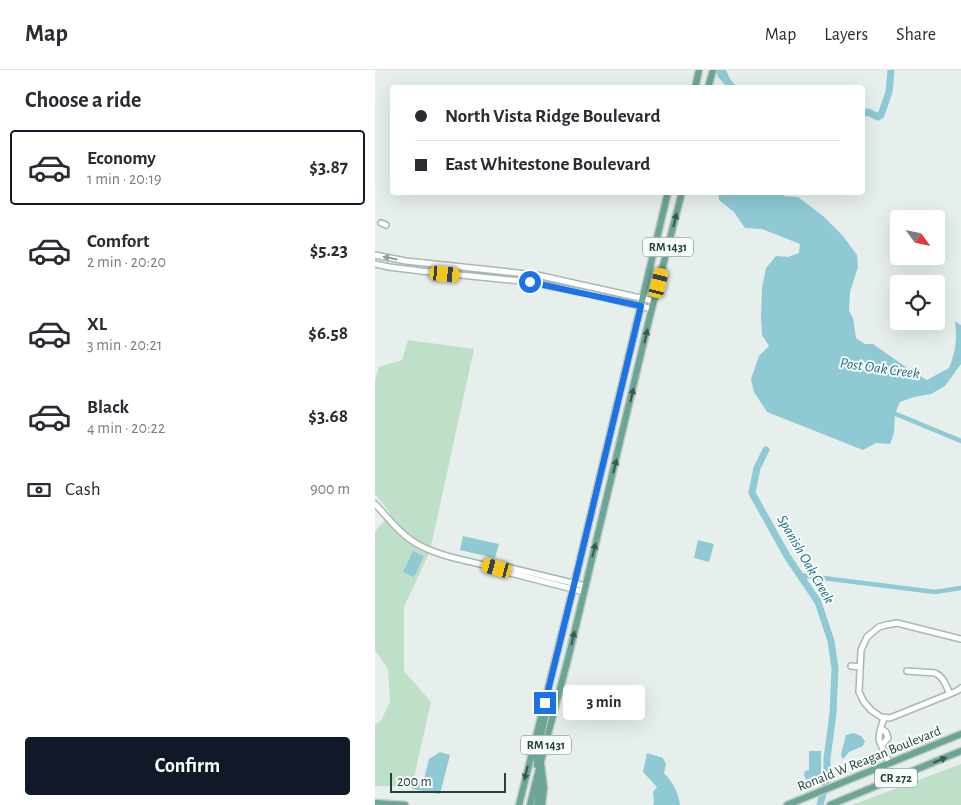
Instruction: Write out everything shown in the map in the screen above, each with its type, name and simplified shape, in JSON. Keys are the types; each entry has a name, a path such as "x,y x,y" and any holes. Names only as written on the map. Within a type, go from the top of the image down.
{"main road":[{"path":"696,85 699,70"},
{"path":"709,85 713,70"},
{"name":"RM 1431","path":"519,804 574,586 667,195"},
{"name":"RM 1431","path":"530,805 681,195"},
{"path":"537,805 539,790 537,752 557,667 556,658"},
{"name":"Ronald W Reagan Boulevard","path":"787,805 961,734"},
{"name":"Ronald W Reagan Boulevard","path":"830,805 961,751"},
{"path":"541,760 544,788 542,805"},
{"path":"375,803 405,805"}],"street":[{"path":"375,255 413,262 537,275 642,302 652,308"},
{"path":"375,264 421,272 530,282 642,302 654,301"},
{"path":"375,504 410,540 430,551 503,571 585,589"},
{"path":"961,639 897,623 879,627 867,637 861,650 859,692 867,706 884,718 895,716 957,692 961,688"},
{"path":"861,633 867,637"},
{"path":"851,666 860,667"},
{"path":"907,671 935,673 943,680 950,694"},
{"path":"884,718 881,729 887,735 887,740 882,745 889,762"}],"green space":[{"path":"408,340 474,349 430,551 404,607 404,671 431,702 412,786 375,786 375,725 382,719 390,701 388,669 375,650 375,531 391,514 375,494 375,380 379,367 402,360"},
{"path":"961,764 961,805 852,805"}],"water":[{"path":"715,70 726,70 735,85 725,85"},
{"name":"Post Oak Creek","path":"718,195 783,195 798,197 823,216 843,236 857,255 858,267 850,292 849,311 853,318 856,338 865,344 873,344 927,380 949,368 955,345 955,321 961,325 961,364 945,386 931,394 900,402 895,414 894,433 890,444 876,443 863,450 767,412 754,392 751,379 759,356 769,346 762,335 762,288 766,268 776,256 788,257 799,253 800,244 762,229 745,228 734,212 719,200"},
{"path":"463,536 499,544 495,558 460,550"},
{"path":"698,540 714,544 709,562 694,558"},
{"path":"413,551 424,556 414,577 403,572"},
{"path":"854,733 861,736 865,741 863,746 849,752 842,759 841,754 846,735"},
{"path":"809,751 821,751 821,775 805,782 805,771 809,770"},
{"path":"440,752 450,755 440,794 412,789 414,781 423,783 429,759"},
{"path":"647,753 663,758 666,764 664,773 675,788 680,805 653,805 653,792 657,787 643,772"}],"waterway":[{"path":"865,113 868,112 878,117 881,115 889,92 891,70"},
{"path":"891,412 961,441"},
{"name":"Spanish Oak Creek","path":"766,450 757,468 752,493 787,556 818,602 831,641 835,668 833,714 827,758 827,778 820,805"},
{"path":"799,575 935,592 961,588"}],"route":[{"path":"530,282 641,306 545,703"}]}
